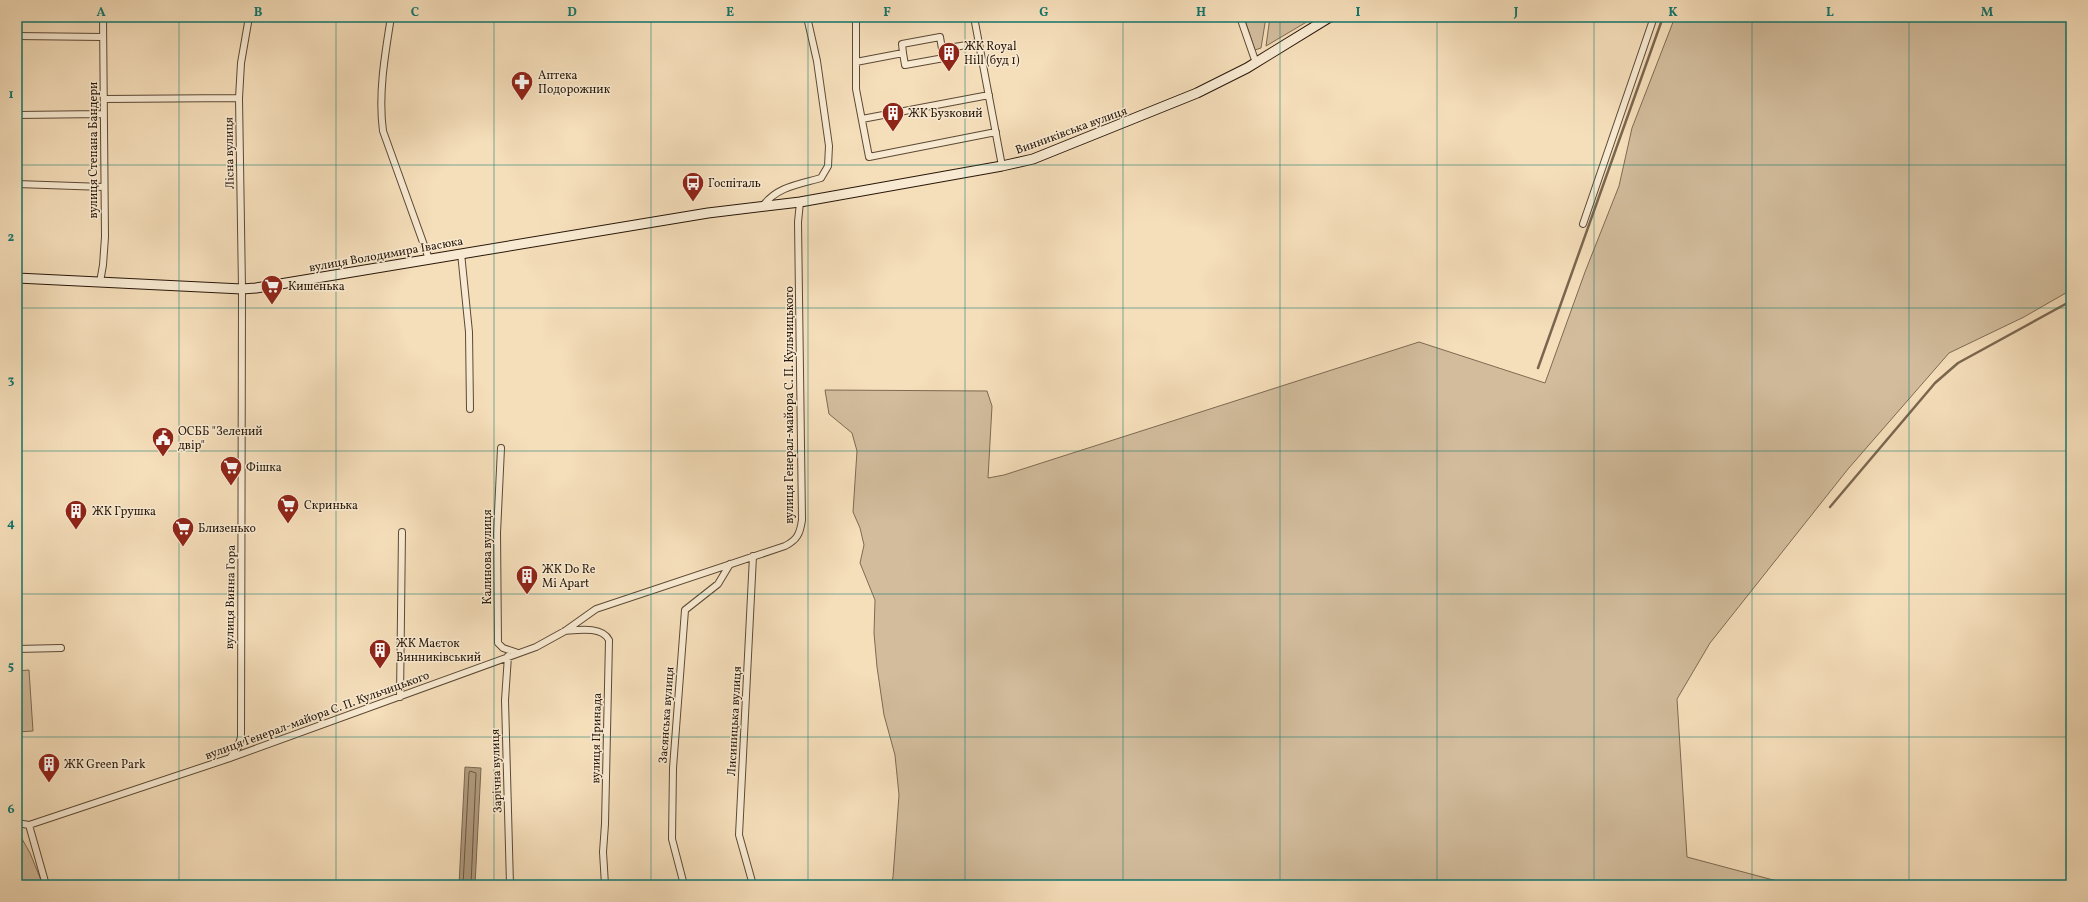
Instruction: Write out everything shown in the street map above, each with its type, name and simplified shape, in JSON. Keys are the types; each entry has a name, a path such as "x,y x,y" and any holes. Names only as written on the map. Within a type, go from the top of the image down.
{"main road":[{"name":"Винниківська вулиця","path":"800,202 1002,166 1033,159 1197,93 1256,63 1330,17"},
{"name":"вулиця Володимира Івасюка","path":"17,278 242,289 760,206 800,202"}],"street":[{"name":"вулиця Степана Бандери","path":"100,282 103,266 105,237 103,17"},
{"name":"Лісна вулиця","path":"242,289 239,98 241,63 249,17"},
{"path":"391,17 381,117 383,131 429,259"},
{"path":"760,206 769,197 781,190 821,178 828,166 829,146 818,68 807,17"},
{"path":"856,17 856,89 870,157 996,132"},
{"path":"974,17 1002,166"},
{"path":"1240,17 1256,63"},
{"path":"1583,224 1654,17"},
{"path":"17,36 103,37"},
{"path":"940,37 942,49 944,58 905,65 902,44 940,37"},
{"path":"942,49 979,43"},
{"path":"856,62 903,53"},
{"path":"862,119 989,95"},
{"path":"104,99 239,98"},
{"path":"17,115 103,114"},
{"path":"17,184 104,187"},
{"name":"вулиця Генерал-майора С. П. Кульчицького","path":"30,825 230,758 400,697 508,656 518,654 536,647 565,631 596,609 785,546 794,541 801,528 802,432 798,222 800,202"},
{"path":"461,253 470,332 470,408"},
{"name":"вулиця Винна Гора","path":"230,758 238,747 241,737 242,289"},
{"name":"Калинова вулиця","path":"501,448 497,532 498,643 503,648 518,654"},
{"path":"400,697 402,532"},
{"name":"Лисиницька вулиця","path":"752,885 739,835 753,556"},
{"name":"Засянська вулиця","path":"684,885 672,839 673,768 685,610 718,584 730,564"},
{"name":"вулиця Принада","path":"565,631 601,631 609,640 605,824 603,839 605,885"},
{"path":"17,649 61,648"},
{"name":"Зарічна вулиця","path":"508,656 505,700 510,885"},
{"path":"17,823 30,825 46,885"}],"shaded area":[{"path":"1244,17 1266,17 1261,48 1255,50"},
{"path":"1270,17 1315,17 1266,46"},
{"path":"1675,17 2071,17 2071,290 2024,317 1949,353 1848,469 1710,643 1677,699 1687,857 1792,885 891,885 893,877 899,795 895,755 884,715 877,667 874,633 875,600 860,563 864,545 860,528 853,512 857,451 852,433 829,414 825,390 987,391 992,406 988,478 1004,475 1419,342 1545,383 1585,272 1619,186 1632,128"},
{"path":"29,670 33,731 17,732 17,671"},
{"path":"17,830 30,853 43,885 17,885"}],"water":[{"path":"465,767 481,768 475,885 459,885"}],"waterway":[{"path":"1538,368 1663,17"},
{"path":"1830,507 1935,383 1958,363 2071,301"}],"place":[{"name":"ЖК Royal Hill (буд 1)","path":"949,72"},
{"name":"Аптека Подорожник","path":"522,102"},
{"name":"ЖК Бузковий","path":"893,132"},
{"name":"Госпіталь","path":"693,202"},
{"name":"Кишенька","path":"272,306"},
{"name":"ОСББ \"Зелений двір\"","path":"163,458"},
{"name":"Фішка","path":"231,486"},
{"name":"Скринька","path":"288,524"},
{"name":"ЖК Грушка","path":"76,530"},
{"name":"Близенько","path":"183,548"},
{"name":"ЖК Do Re Mi Apart","path":"527,596"},
{"name":"ЖК Маєток Винниківський","path":"380,670"},
{"name":"ЖК Green Park","path":"49,784"}]}
